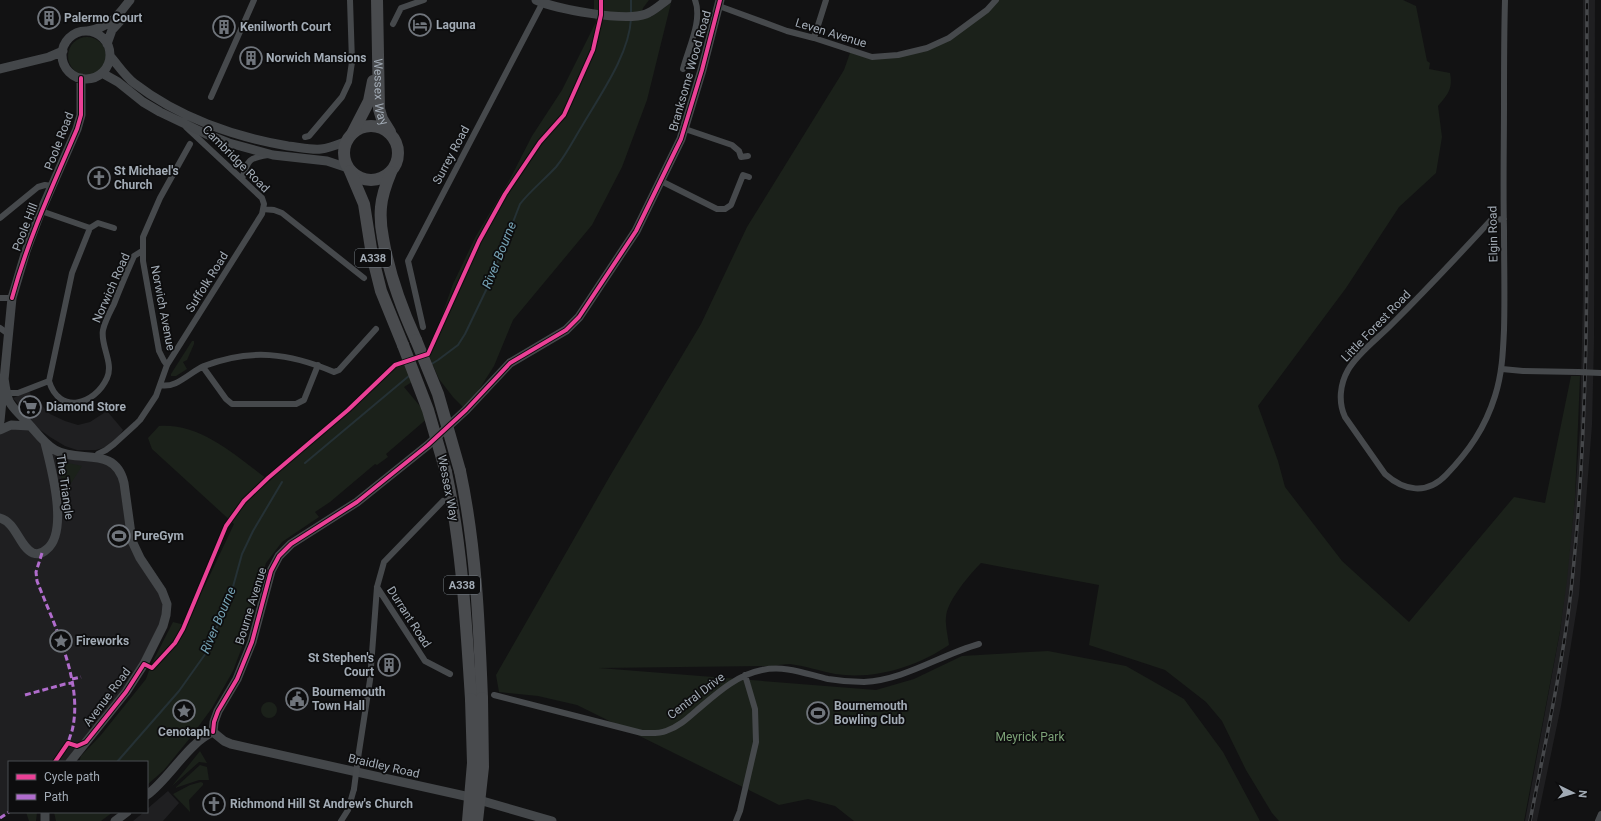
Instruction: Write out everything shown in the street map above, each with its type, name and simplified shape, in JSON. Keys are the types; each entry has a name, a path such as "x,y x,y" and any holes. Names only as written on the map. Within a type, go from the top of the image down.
{"highway":[{"name":"Wessex Way","path":"377,0 379,109 382,119 391,135"},
{"name":"Wessex Way","path":"349,138 369,101 377,46"},
{"path":"369,126 381,128 391,135 397,143 399,153 397,164 391,172 380,180 370,181 360,179 349,169 346,162 344,151 349,138 361,128 369,126"},
{"name":"Wessex Way","path":"349,169 364,204 372,255 381,291 428,410 446,472 482,698 467,821"},
{"name":"Wessex Way","path":"391,172 383,195 381,225 393,284 438,394 460,471 470,522 475,571 482,698 483,767 477,821"}],"street":[{"path":"87,31 97,34 107,44 110,56 108,66 102,73 92,79 81,78 72,74 66,68 63,60 63,51 66,44 71,37 78,33 87,31 98,29 115,20 131,0"},
{"path":"107,44 110,35 123,18 131,0"},
{"path":"211,97 254,0"},
{"path":"305,137 309,136 342,97 349,82 352,62 350,0"},
{"path":"393,24 401,8 424,0"},
{"path":"541,1 594,14 631,16 648,13 667,0"},
{"path":"683,69 684,54 697,20 698,8 695,0"},
{"path":"814,38 826,0"},
{"name":"Leven Avenue","path":"720,3 787,31 814,38 872,57 898,55 927,48 949,38 987,10 996,0"},
{"name":"Elgin Road","path":"1502,369 1505,302 1505,0"},
{"name":"Surrey Road","path":"423,326 408,261 541,1"},
{"name":"Branksome Wood Road","path":"418,453 466,410 510,363 566,330 579,317 636,231 685,129 720,3"},
{"path":"0,69 49,57 63,51"},
{"name":"Cambridge Road","path":"110,56 133,82 165,103 209,125 247,138 307,149 320,149 334,146 349,138"},
{"name":"Cambridge Road","path":"102,73 118,82 143,102 160,112 184,125 229,143 273,155 327,161 349,169"},
{"name":"Poole Road","path":"51,186 79,122 82,101 81,78"},
{"name":"Cambridge Road","path":"184,125 262,198 263,209 274,210 282,213 364,278"},
{"path":"685,129 732,145 739,152 741,161 748,156"},
{"name":"Norwich Avenue","path":"96,457 136,424 156,396 167,365 159,351 142,251 143,237 160,198 190,144"},
{"path":"242,179 248,161 253,157 273,155"},
{"path":"661,181 717,209 725,209 731,205 743,175 749,177"},
{"path":"0,218 38,187 45,185 51,186"},
{"name":"Poole Hill","path":"4,378 4,330 26,251 51,186"},
{"name":"Suffolk Road","path":"167,365 259,221 263,209"},
{"path":"41,210 90,228"},
{"name":"Little Forest Road","path":"1502,369 1496,395 1486,421 1464,456 1439,482 1428,487 1415,488 1403,486 1391,480 1385,474 1342,411 1342,387 1347,371 1352,364 1491,220 1504,218"},
{"path":"6,393 18,393 49,381 70,279 90,228 98,223 114,228"},
{"name":"Norwich Road","path":"49,381 54,392 59,398 64,401 74,403 81,402 93,396 104,385 108,376 109,368 103,330 134,256 142,251"},
{"path":"0,298 12,298"},
{"path":"160,385 172,385 203,366 232,358 267,354 287,356 318,365 334,372 339,370 375,332"},
{"path":"203,366 226,399 232,404 296,404 304,400 318,365"},
{"path":"1502,369 1601,373"},
{"path":"1,411 4,378"},
{"name":"The Triangle","path":"4,378 6,393 14,410 46,443 55,450 66,454 80,457 96,457"},
{"path":"1,411 7,408 14,410"},
{"path":"1,411 20,425"},
{"path":"0,430 11,425 30,426"},
{"name":"The Triangle","path":"0,518 8,523 29,551 35,554 42,553 49,548 55,539 58,524 52,470 46,443"},
{"name":"Bourne Avenue","path":"213,732 214,722 218,711 237,679 252,642 271,571 279,556 291,544 358,502 418,453"},
{"name":"Avenue Road","path":"71,761 126,692 144,664 163,626 167,604 162,591 140,558 132,541 124,483 121,474 110,462 96,457"},
{"path":"341,821 348,810 354,789 370,680 376,587 384,562 443,501"},
{"name":"Durrant Road","path":"376,587 425,661 444,668 450,674"},
{"name":"Central Drive","path":"482,698 642,733 665,732 683,723 725,686 745,675 763,670 782,668 834,680 846,682 865,682 887,679 909,672 979,644"},
{"path":"736,821 740,811 756,742 755,709 745,675"},
{"path":"148,794 158,787 196,743 206,735 213,732"},
{"name":"Braidley Road","path":"213,732 224,741 232,744 475,799 552,821"},
{"path":"467,821 473,810 475,799"},
{"path":"115,821 127,813"},
{"path":"1598,821 1601,814"}],"shaded area":[{"path":"1583,0 1595,0 1594,341 1592,425 1579,595 1561,706 1537,821 1525,821 1560,631 1575,498 1580,428 1583,294"},
{"path":"29,391 34,401 39,399 44,408 50,414 65,421 78,425 90,422 107,411 123,430 118,438 109,446 96,450 77,450 65,446 39,429 13,398"},
{"path":"30,426 55,451 96,457 118,470 130,529 167,604 144,664 71,761 8,761 8,813 0,818 0,430"},
{"path":"168,791 179,803 163,821 133,821 143,813 148,813 148,808"}],"green space":[{"path":"594,0 649,0 643,8 641,15 651,17 671,3 647,100 622,167 592,225 513,320 494,366 466,410 453,397 439,379 428,354 453,284 476,236 510,179 532,136 562,90 596,22 594,14"},
{"name":"Meyrick Park","path":"996,0 1403,0 1416,6 1427,61 1430,63 1429,69 1450,73 1451,79 1449,91 1438,106 1442,137 1436,173 1399,207 1346,288 1258,406 1278,461 1285,487 1342,561 1409,622 1514,497 1545,503 1571,376 1580,376 1575,498 1567,580 1560,631 1524,821 1279,821 1272,813 1246,770 1222,721 1206,702 1165,670 1089,645 1099,585 981,563 960,588 950,603 946,617 949,645 923,660 895,670 865,675 850,675 835,674 790,664 772,666 599,668 876,690 914,679 962,656 1048,651 1126,666 1184,699 1223,752 1260,821 854,821 835,806 808,799 779,805 577,705 538,696 499,692 496,675 610,476 701,324 747,227 844,70 851,50 872,57 898,55 950,38"},
{"path":"87,37 100,43 106,56 100,69 87,75 74,69 68,56 74,43"},
{"path":"192,341 194,341 194,344 187,360 183,362 187,369 176,376 171,376 171,374"},
{"path":"403,359 412,382 404,387 429,417 386,454 388,457 377,465 375,464 330,502 315,512 319,517 282,542 266,563 244,642 233,671 212,708 190,738 164,770 148,784 148,761 79,761 81,756 101,735 146,679 151,665 173,622 185,625 234,524 152,449 148,438 159,426 190,430 218,443 270,481 288,459 351,405 394,364"},
{"path":"59,461 82,466 68,488 62,483"},
{"path":"269,702 275,704 277,710 275,716 269,718 263,716 261,710 263,704"},
{"path":"200,751 207,763 199,762 172,786"},
{"path":"200,765 207,767 209,780 199,780 175,788"},
{"path":"201,782 203,785 189,800 190,812 173,794 190,785"},
{"path":"26,813 37,813 36,821 29,821"},
{"path":"54,813 112,813 101,821 56,821"}],"waterway":[{"name":"River Bourne","path":"631,0 631,13"},
{"name":"River Bourne","path":"430,365 458,345 465,334 489,284 520,204 556,167 570,147 605,88 619,61 625,47 631,19"},
{"name":"River Bourne","path":"305,463 410,375"},
{"name":"River Bourne","path":"118,761 179,691 206,653 231,594 242,554 253,531 282,482"}],"railway":[{"path":"1530,821 1554,697 1570,603 1579,501 1586,358 1587,0"}],"marked path":[{"path":"42,553 36,572 37,581 59,635 71,674 74,694 75,713 72,731 67,745"},
{"path":"72,679 81,677"},
{"path":"25,695 72,683"},
{"path":"0,818 8,813"}],"cycle path":[{"path":"56,761 68,743 77,746 86,742 126,692 144,664 152,668 175,643 183,629 226,526 244,501 268,478 348,410 395,365 428,354 479,241 505,194 540,142 564,115 593,50 601,15 601,0"},
{"path":"213,732 214,722 218,711 237,679 252,642 271,571 279,556 291,544 357,502 428,445 466,410 510,363 566,330 579,317 636,231 681,139 702,70 720,0"},
{"path":"12,298 33,233 77,129 81,115 81,78"}],"place":[{"name":"Palermo Court","path":"49,18"},
{"name":"Laguna","path":"420,25"},
{"name":"Kenilworth Court","path":"224,27"},
{"name":"Norwich Mansions","path":"251,58"},
{"name":"St Michael's Church","path":"99,178"},
{"name":"Diamond Store","path":"30,407"},
{"name":"PureGym","path":"119,536"},
{"name":"Fireworks","path":"61,641"},
{"name":"St Stephen's Court","path":"389,665"},
{"name":"Bournemouth Town Hall","path":"297,699"},
{"name":"Cenotaph","path":"184,711"},
{"name":"Bournemouth Bowling Club","path":"818,713"},
{"name":"Richmond Hill St Andrew's Church","path":"214,804"}]}
